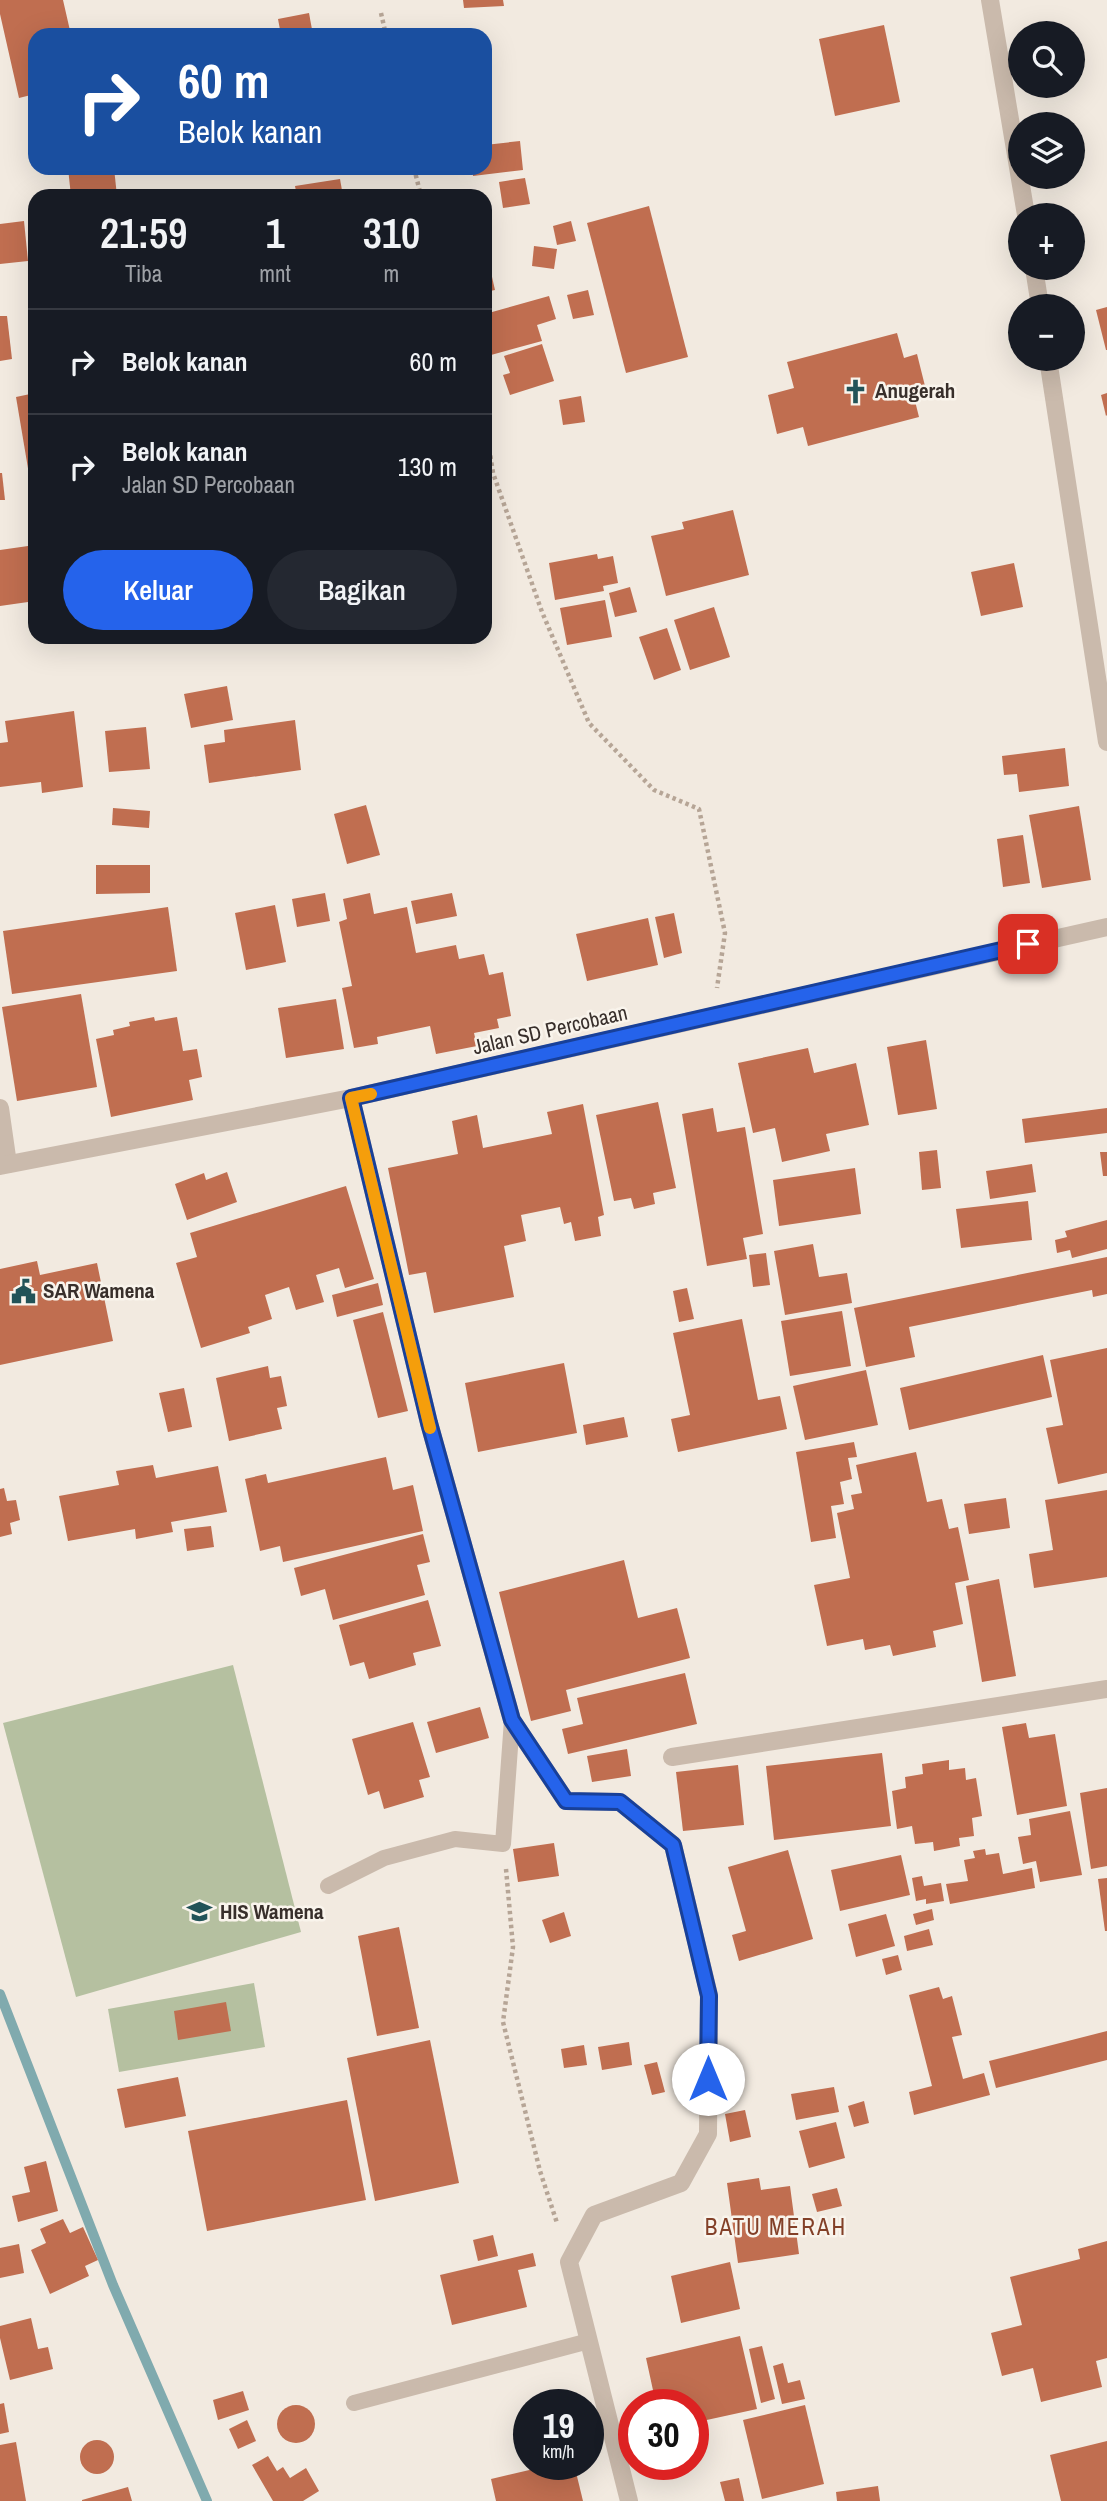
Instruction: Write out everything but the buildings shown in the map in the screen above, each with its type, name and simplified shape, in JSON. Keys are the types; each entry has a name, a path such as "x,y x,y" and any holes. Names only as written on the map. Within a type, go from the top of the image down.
{"street":[{"path":"990,0 1024,203"},
{"path":"1050,371 1107,742"},
{"name":"Jalan SD Percobaan","path":"4,1165 351,1098 1107,927"},
{"path":"351,1098 429,1423 512,1720 566,1801 620,1802 673,1845 709,1996 708,2134 681,2183 594,2215 569,2262 629,2501"},
{"path":"0,1108 4,1165"},
{"path":"672,1757 1107,1689"}],"lane":[{"path":"328,1886 384,1858 456,1839 503,1844 512,1720"},
{"path":"354,2403 589,2341"}],"path":[{"path":"381,13 384,28"},
{"path":"492,466 542,612 589,723 654,790 699,809 725,933 713,1016"},
{"path":"503,1844 513,1947 503,2022 540,2171 569,2262"}],"green space":[{"path":"233,1665 301,1932 76,1997 3,1723"},
{"path":"254,1983 265,2047 119,2072 108,2009"}],"waterway":[{"path":"0,1994 113,2285 207,2501"}],"slow traffic":[{"path":"371,1094 351,1098 430,1428"}],"place":[{"name":"Anugerah","path":"855,391"},
{"name":"SAR Wamena","path":"23,1291"},
{"name":"HIS Wamena","path":"200,1912"}],"district":[{"name":"BATU MERAH","path":"776,2227"}],"route":[{"path":"708,2079 709,1996 673,1845 620,1802 566,1801 512,1720 429,1423 351,1098 1028,944"}]}
